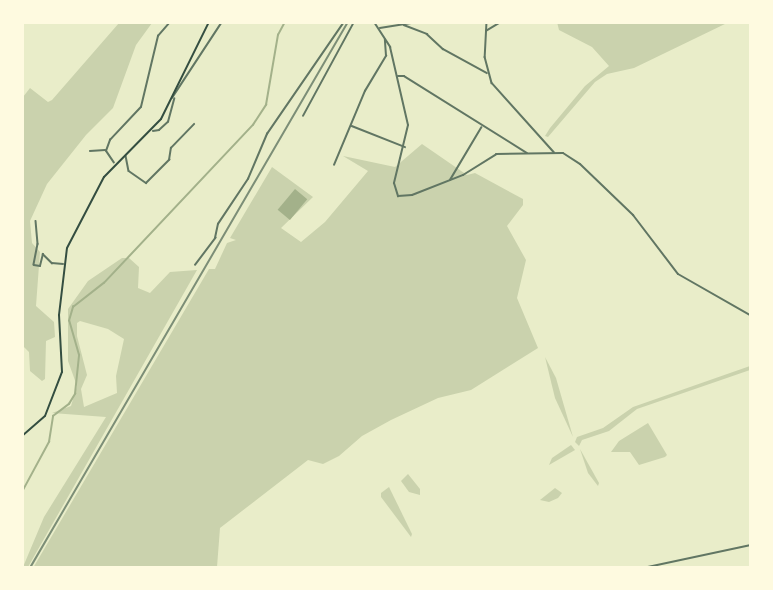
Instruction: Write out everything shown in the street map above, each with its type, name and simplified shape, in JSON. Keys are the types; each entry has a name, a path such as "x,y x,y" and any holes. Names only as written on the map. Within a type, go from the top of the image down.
{"main road":[{"path":"22,436 45,416 62,372 59,315 63,264 90,197 114,163 153,130 173,98 209,22"}],"street":[{"path":"106,150 112,137 141,107 158,36 170,22"},
{"path":"153,130 159,130 168,122 173,98 206,43 222,22"},
{"path":"195,266 215,238 218,224 248,179 267,134 344,22"},
{"path":"303,116 354,22"},
{"path":"374,22 385,39 408,125 405,147 394,183 398,196 412,195 449,181 496,154 554,152 572,157 625,208 678,274 750,315"},
{"path":"380,28 416,22"},
{"path":"487,22 485,32 488,74"},
{"path":"485,32 501,22"},
{"path":"404,25 427,34 443,49 488,74 508,103 554,152"},
{"path":"334,165 386,56 385,39"},
{"path":"396,76 404,76 528,153"},
{"path":"125,154 129,171 146,183 169,160 171,148 194,124"},
{"path":"351,126 405,147"},
{"path":"449,181 482,126"},
{"path":"90,151 106,150"},
{"path":"106,150 114,163"},
{"path":"36,221 38,244 34,265 40,266 44,254 52,263 63,264"},
{"path":"643,567 750,545"}],"shaded area":[{"path":"557,22 727,23 634,68 607,74 595,82 548,137 545,136 550,128 585,86 609,66 592,47 559,30"},
{"path":"119,23 152,23 136,45 113,108 86,135 47,184 30,221 32,243 40,252 36,306 54,322 55,337 46,341 45,379 42,381 30,371 29,352 23,346 23,97 30,88 48,102 52,100"},
{"path":"422,144 467,175 475,173 523,199 523,205 507,226 526,260 517,298 538,348 471,390 438,398 391,420 362,436 339,456 323,464 308,460 220,528 217,567 33,568 209,269 215,269 227,243 236,240 230,238 272,167 313,197 281,228 301,242 325,222 368,171 343,156 395,167"},
{"path":"295,189 307,199 290,220 278,210"},
{"path":"122,258 129,258 139,267 138,288 150,293 170,272 197,270 28,567 23,567 44,517 106,417 52,413 71,406 77,386 68,361 68,309 88,281","holes":["80,321 108,329 124,339 116,376 117,393 84,407 81,389 87,375 77,336 77,323"]},
{"path":"545,357 556,378 573,437 555,398"},
{"path":"750,366 750,370 637,409 609,431 582,440 579,446 575,442 577,437 603,428 633,407"},
{"path":"648,423 667,455 665,457 639,465 630,452 611,452 619,441"},
{"path":"571,445 575,450 549,465 552,458"},
{"path":"580,449 599,483 598,486 588,473"},
{"path":"408,474 420,489 420,495 409,492 401,481"},
{"path":"389,487 412,534 411,537 381,497 381,493"},
{"path":"555,488 562,493 558,498 549,502 540,500"}],"waterway":[{"path":"22,492 49,442 53,416 69,404 75,394 79,355 69,321 73,307 104,283 253,125 266,105 278,35 285,22"}],"railway":[{"path":"30,568 348,22"}]}
